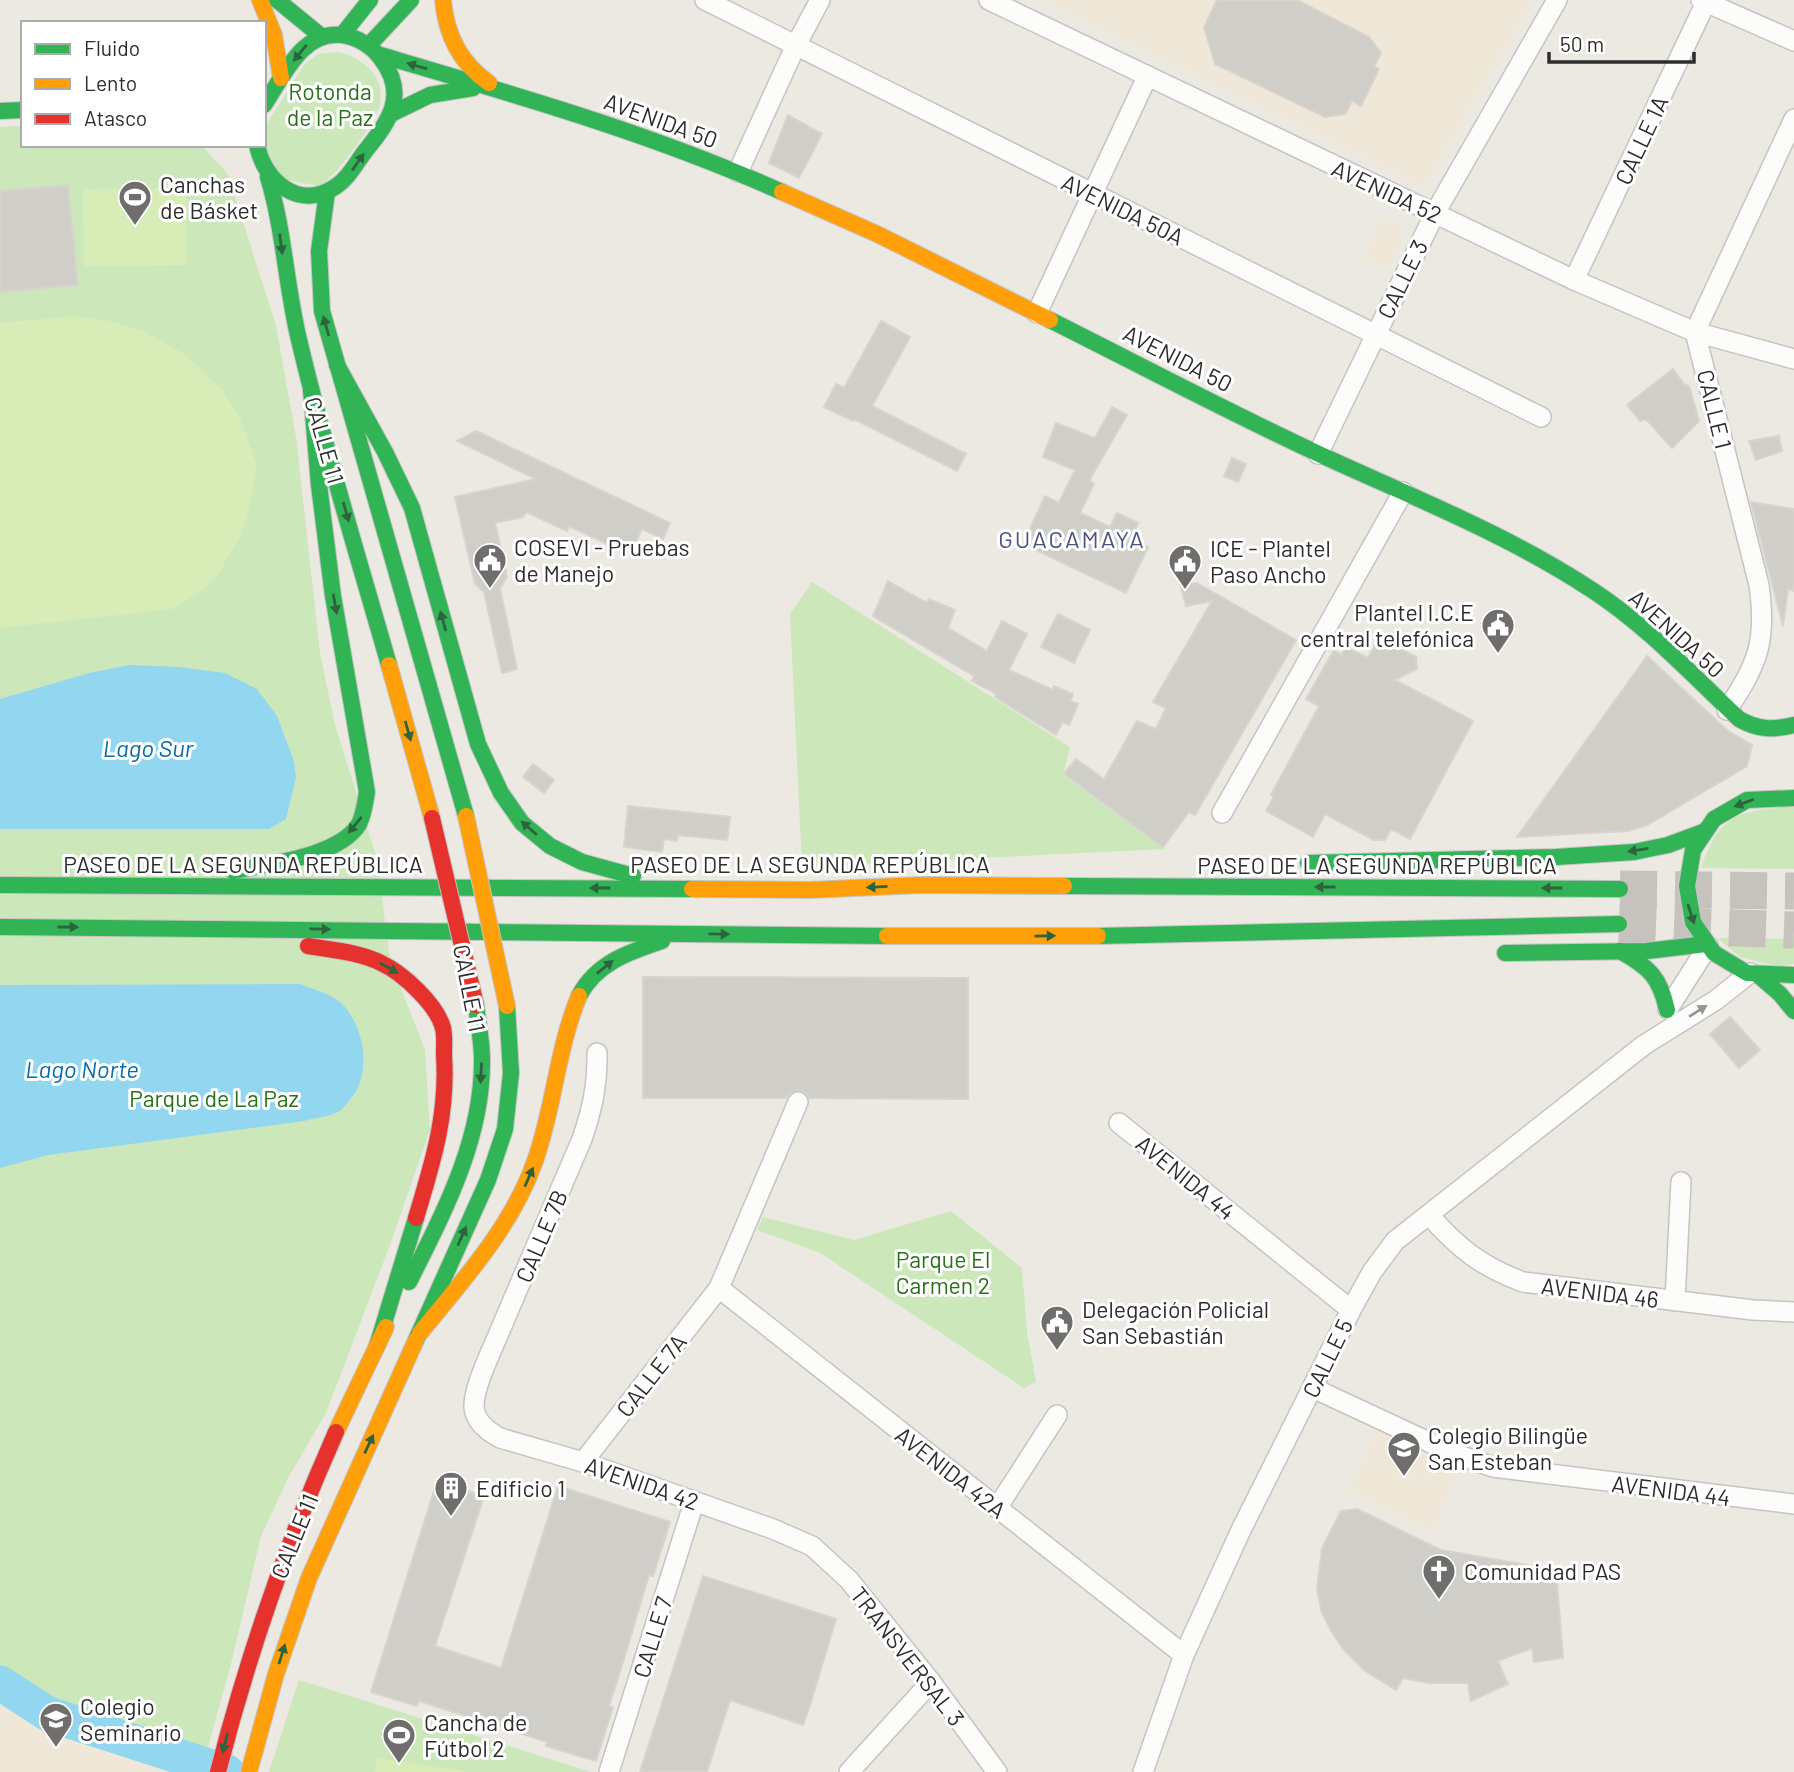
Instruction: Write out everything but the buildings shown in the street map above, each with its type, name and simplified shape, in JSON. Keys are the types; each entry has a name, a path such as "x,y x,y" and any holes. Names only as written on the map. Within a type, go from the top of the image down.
{"main road":[{"path":"260,0 274,35 281,78"},
{"path":"277,0 321,36"},
{"path":"342,35 370,0"},
{"path":"375,50 411,0"},
{"path":"443,0 450,39 462,60 479,78 500,90"},
{"path":"257,151 268,177 281,188 296,194 327,192 347,177 391,114 393,85 391,74 375,50 357,38 342,35 321,36 305,45 266,101"},
{"name":"AVENIDA 50","path":"375,50 573,112 738,172 877,234 1318,454 1545,560 1594,590 1629,617 1727,710 1754,728 1771,731 1794,725"},
{"name":"AVENIDA 50","path":"391,114 431,93 454,88 500,90"},
{"path":"0,111 21,110"},
{"name":"CALLE 11","path":"218,1772 232,1713 284,1556 377,1346 440,1221 468,1148 477,1117 482,1058 476,1005 432,818 311,390 294,318 274,197 268,177"},
{"name":"CALLE 11","path":"249,1772 290,1628 313,1568 487,1180 508,1112 512,1066 507,1006 466,816 322,311 317,282 318,251 327,192"},
{"path":"337,365 412,508 478,744 500,794 518,818 564,855 681,889"},
{"path":"160,886 313,854 356,827 364,811 367,792 333,596 319,485 311,390"},
{"path":"1794,798 1757,798 1737,804 1718,817 1703,832 1693,849 1685,888 1695,928 1707,945 1727,962 1754,974 1780,994 1794,1011"},
{"path":"1298,864 1556,858 1634,852 1668,845 1703,832"},
{"path":"921,885 1151,870"},
{"name":"PASEO DE LA SEGUNDA REPÚBLICA","path":"0,885 809,890 921,885 1620,889"},
{"path":"0,927 204,927 864,936 1196,935 1619,925"},
{"path":"204,927 353,954 380,962 406,976 443,1027 446,1084 442,1123 377,1346"},
{"path":"420,1333 480,1257 510,1213 530,1176 544,1135 574,1012 588,981 618,956 681,934"},
{"path":"864,936 1032,952"},
{"path":"1494,953 1647,951 1707,945"},
{"path":"1620,951 1644,964 1657,977 1664,991 1667,1010"},
{"path":"1754,974 1779,977 1794,975"}],"street":[{"name":"AVENIDA 50A","path":"705,0 1541,417"},
{"path":"738,172 796,45 820,0"},
{"name":"AVENIDA 52","path":"989,0 1574,280 1695,332 1794,359"},
{"name":"CALLE 3","path":"1318,454 1435,213 1557,0"},
{"path":"1705,1 1794,41"},
{"name":"CALLE 1A","path":"1574,280 1705,1"},
{"path":"1037,313 1147,77"},
{"path":"1695,332 1794,119"},
{"name":"CALLE 1","path":"1695,332 1759,585 1763,611 1758,654 1750,675 1727,710"},
{"path":"1222,813 1403,492"},
{"name":"CALLE 5","path":"1644,1045 1707,945"},
{"name":"CALLE 5","path":"1143,1772 1184,1655 1241,1530 1351,1310 1372,1272 1395,1241 1644,1045 1754,974"},
{"name":"CALLE 7B","path":"477,1416 474,1408 475,1395 489,1356 582,1139 593,1107 598,1076 597,1053"},
{"name":"CALLE 7A","path":"583,1462 719,1288 798,1102"},
{"name":"AVENIDA 44","path":"1119,1123 1351,1310"},
{"path":"1675,1301 1681,1182"},
{"name":"AVENIDA 46","path":"1429,1215 1452,1241 1473,1257 1495,1272 1523,1282 1753,1310 1794,1312"},
{"name":"AVENIDA 42A","path":"719,1288 1184,1655"},
{"name":"AVENIDA 44","path":"1313,1388 1450,1452 1493,1467 1794,1504"},
{"path":"997,1508 1057,1415"},
{"name":"AVENIDA 42","path":"477,1416 490,1432 500,1438 583,1462 773,1528 812,1546"},
{"name":"CALLE 7","path":"609,1772 694,1502"},
{"name":"TRANSVERSAL 3","path":"812,1546 849,1580 931,1682 998,1772"},
{"path":"849,1772 931,1682"}],"shaded area":[{"path":"1043,0 1533,0 1423,187"},
{"path":"1382,217 1398,225 1403,238 1387,268 1364,258"},
{"name":"Colegio Bilingüe San Esteban","path":"1376,1429 1457,1464 1434,1533 1350,1491"},
{"name":"Colegio Seminario","path":"0,1704 33,1727 192,1772 0,1772"}],"green space":[{"name":"Rotonda de la Paz","path":"337,52 362,63 375,76 381,94 377,112 355,148 321,186 279,179 265,147 266,125 304,65 318,54"},
{"name":"Parque de La Paz","path":"21,126 21,147 203,147 228,174 276,326 296,437 320,653 335,725 377,859 390,960 425,1050 430,1130 390,1245 326,1413 288,1478 261,1536 207,1751 54,1700 0,1666 0,127"},
{"name":"Canchas de Básket","path":"186,188 187,265 84,266 83,189"},
{"path":"74,316 110,321 143,331 186,355 223,391 240,418 257,467 248,514 240,537 217,576 199,593 172,609 0,628 0,323"},
{"path":"812,582 1070,747 1063,775 1164,849 802,867 790,614"},
{"path":"1794,806 1794,869 1701,868 1716,835 1734,818 1759,810"},
{"path":"1717,938 1794,939 1794,964 1776,966 1740,957"},
{"name":"Parque El Carmen 2","path":"951,1211 1022,1268 1027,1332 1036,1382 1024,1388 820,1253 757,1230 763,1217 854,1240"},
{"path":"299,1680 591,1772 269,1772"},
{"name":"Cancha de Fútbol 2","path":"377,1758 467,1772 375,1772"}],"water":[{"name":"Lago Sur","path":"129,665 179,667 225,673 257,689 277,716 294,761 296,778 286,819 269,829 0,829 0,699 89,673"},
{"name":"Lago Norte","path":"300,984 340,1002 351,1016 361,1041 361,1080 356,1092 338,1112 304,1121 48,1155 0,1168 0,985"}],"waterway":[{"path":"0,1683 48,1714 227,1772"}],"tunnel":[{"path":"1620,889 1794,891"},
{"path":"1619,924 1794,930"}],"traffic: fast":[{"path":"277,0 321,36"},
{"path":"342,35 370,0"},
{"path":"369,45 411,0"},
{"path":"258,147 267,170 285,188 296,194 322,194 344,179 382,129 392,108 394,85 382,60 370,47 348,36 328,35 316,40 295,58 266,102"},
{"path":"380,55 634,134 782,192"},
{"path":"391,114 430,95 473,88"},
{"path":"0,111 21,110"},
{"path":"268,177 309,381 389,665"},
{"path":"327,192 319,251 322,311 466,816"},
{"path":"1050,320 1253,423 1527,551 1592,590 1631,619 1739,719 1766,728 1794,725"},
{"path":"337,365 412,508 478,744 501,793 522,823 550,846 582,862 633,876"},
{"path":"233,871 283,862 319,852 336,844 359,824 367,792 333,596 319,485 311,390"},
{"path":"1794,798 1747,800 1714,819 1693,850 1687,886 1693,922 1714,953 1747,973 1794,975"},
{"path":"1308,863 1556,857 1634,852 1668,845 1703,832"},
{"path":"0,885 692,889"},
{"path":"1064,886 1620,889"},
{"path":"1098,936 1619,924"},
{"path":"0,927 887,936"},
{"path":"579,996 594,975 614,960 662,941"},
{"path":"1505,953 1647,951 1706,944"},
{"path":"1620,951 1639,962 1652,974 1661,989 1667,1010"},
{"path":"1758,975 1780,994 1794,1011"},
{"path":"409,1282 448,1202 469,1146 476,1118 482,1059 476,1005"},
{"path":"416,1340 488,1180 505,1129 511,1073 507,1006"},
{"path":"377,1346 416,1218"}],"traffic: slow":[{"path":"260,0 274,35 281,78"},
{"path":"443,0 447,25 456,47 470,67 489,83"},
{"path":"782,192 877,234 1050,320"},
{"path":"389,665 432,818"},
{"path":"466,816 507,1006"},
{"path":"692,889 809,890 921,885 1064,886"},
{"path":"887,936 1098,936"},
{"path":"420,1333 485,1252 525,1185 541,1141 566,1037 579,996"},
{"path":"336,1432 386,1327"},
{"path":"249,1772 276,1674 309,1578 416,1340"}],"traffic: jam":[{"path":"432,818 476,1005"},
{"path":"308,946 364,956 390,968 427,1000 440,1019 444,1038 444,1098 433,1157 416,1218"},
{"path":"218,1772 270,1599 336,1432"}],"place":[{"name":"Canchas de Básket","path":"135,227"},
{"name":"COSEVI - Pruebas de Manejo","path":"490,590"},
{"name":"ICE - Plantel Paso Ancho","path":"1185,591"},
{"name":"Plantel I.C.E central telefónica","path":"1498,655"},
{"name":"Delegación Policial San Sebastián","path":"1057,1352"},
{"name":"Colegio Bilingüe San Esteban","path":"1404,1478"},
{"name":"Edificio 1","path":"451,1518"},
{"name":"Comunidad PAS","path":"1439,1601"},
{"name":"Colegio Seminario","path":"56,1749"},
{"name":"Cancha de Fútbol 2","path":"399,1765"}],"district":[{"name":"GUACAMAYA","path":"1072,538"}]}
